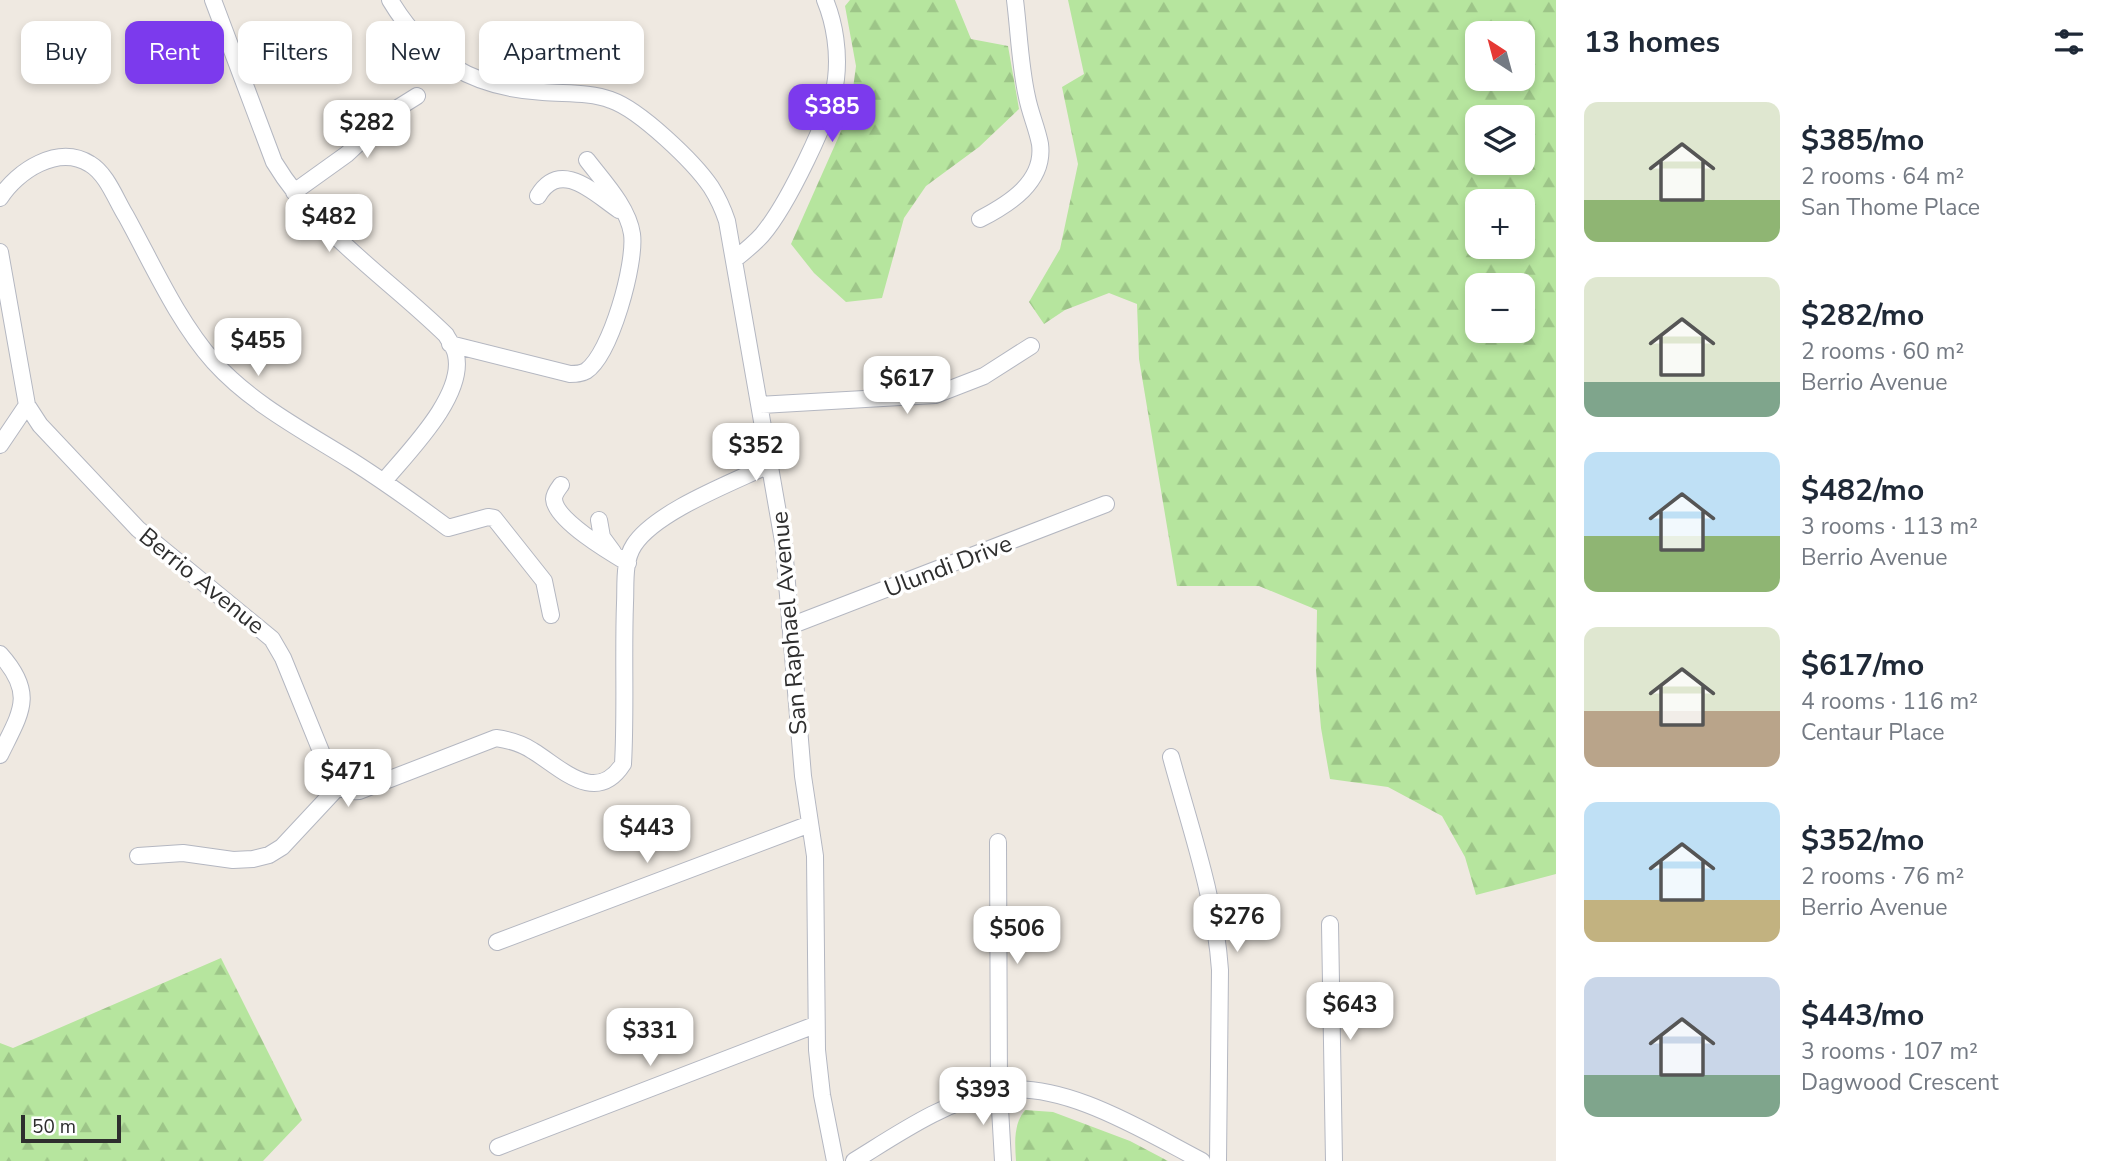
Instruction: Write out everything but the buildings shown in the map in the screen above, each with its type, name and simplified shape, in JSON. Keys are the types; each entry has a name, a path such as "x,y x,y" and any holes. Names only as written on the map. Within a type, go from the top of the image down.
{"street":[{"path":"213,0 274,162 294,192 328,228 446,335 456,354 456,373 449,395 429,426 384,481"},
{"name":"San Raphael Avenue","path":"390,0 411,33 425,47 439,59 468,74 494,85 588,95 611,100 628,108 698,170 722,206 761,405 784,547 803,776 815,856 815,1025 822,1095 835,1161"},
{"path":"734,260 761,236 777,216 795,184 828,109 835,83 837,60 834,29 825,0"},
{"path":"980,219 1017,196 1032,179 1038,166 1040,144 1026,96 1015,0"},
{"path":"294,192 346,154 393,111 417,96"},
{"path":"0,198 9,184 29,169 49,160 72,157 89,163 99,171 188,328 213,361 267,408 384,481 448,528 488,517 494,518 544,580 551,615"},
{"path":"450,344 570,374 580,374 587,370 604,346 618,318 632,251 632,232 624,214 587,160"},
{"path":"538,196 549,183 572,179 624,214"},
{"name":"Berrio Avenue","path":"0,252 27,405 40,425 138,529 272,639 284,657 331,776 338,787"},
{"path":"761,405 935,396 984,376 1031,346"},
{"path":"0,445 27,405"},
{"path":"138,856 183,853 233,860 269,855 282,847 338,787 350,791 359,790 496,738 516,741 572,778 587,783 601,783 616,775 622,764 624,740 622,559 648,531 671,513 771,464"},
{"path":"561,485 554,501 557,508 589,540 622,559"},
{"name":"Ulundi Drive","path":"790,626 1106,504"},
{"path":"599,520 602,537 622,559"},
{"path":"0,654 15,671 21,684 22,700 16,722 0,755"},
{"path":"1171,757 1218,939 1218,1161"},
{"path":"496,942 810,824"},
{"path":"998,842 999,1091 1003,1161"},
{"path":"1330,924 1334,1161"},
{"path":"498,1147 815,1025"},
{"path":"853,1161 911,1126 964,1100 999,1091 1034,1091 1086,1104 1202,1161"}],"green space":[{"path":"850,0 955,0 971,39 1008,46 1019,109 979,147 926,186 904,218 882,298 846,302 814,273 791,244 850,111 856,66 845,6"},
{"path":"1068,0 1556,0 1556,874 1476,895 1465,857 1442,816 1388,787 1330,779 1321,728 1316,670 1317,610 1259,586 1177,586 1139,359 1137,304 1109,293 1065,310 1044,324 1029,302 1060,249 1078,164 1062,87 1084,74"},
{"path":"221,958 302,1120 263,1161 0,1161 0,1043 13,1048"},
{"path":"1025,1110 1053,1112 1130,1141 1168,1161 1016,1161 1017,1128"}]}
